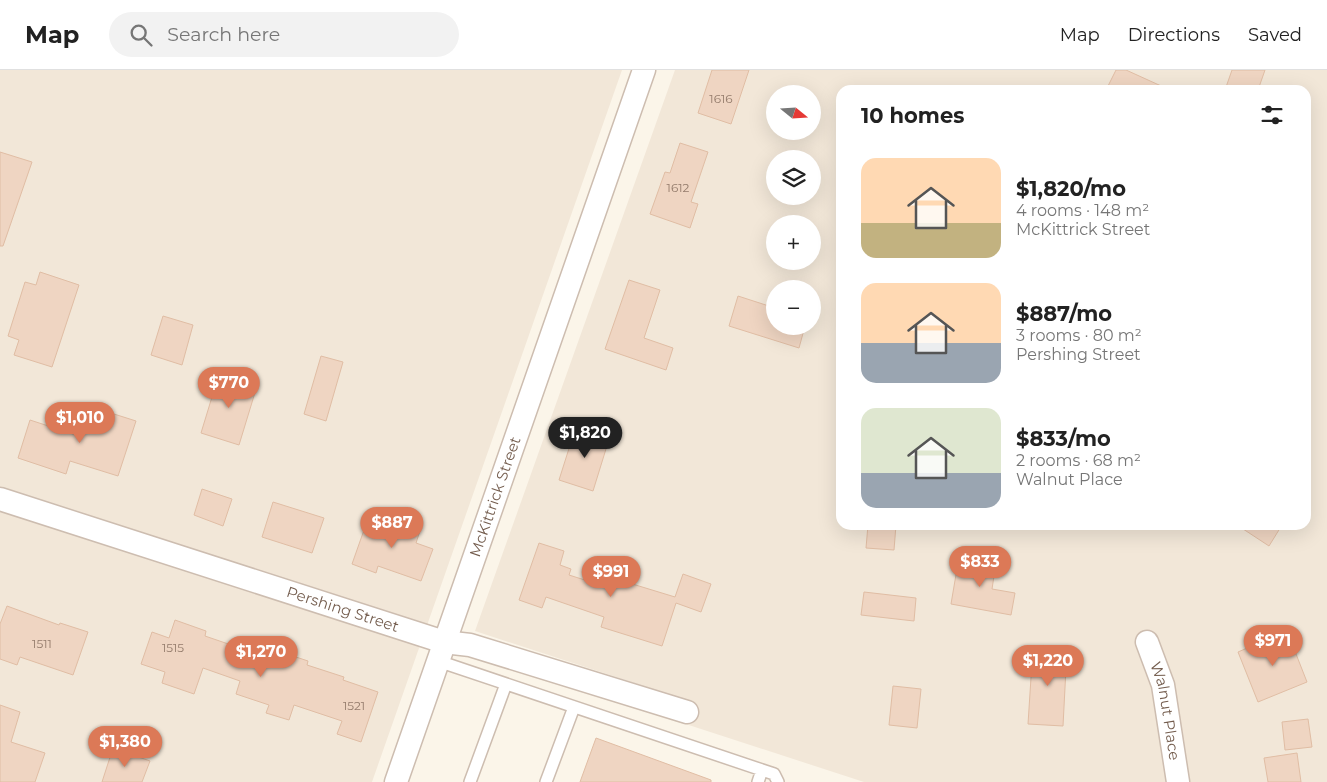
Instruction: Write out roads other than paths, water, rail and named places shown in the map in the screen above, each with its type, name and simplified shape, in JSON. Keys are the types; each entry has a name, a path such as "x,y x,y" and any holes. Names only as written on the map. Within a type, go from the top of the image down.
{"street":[{"name":"McKittrick Street","path":"396,782 644,70"},
{"name":"Pershing Street","path":"0,499 441,651 470,645 687,712"},
{"name":"Walnut Place","path":"1147,642 1163,685 1178,782"}],"lane":[{"path":"441,651 506,684 774,774 778,782"},
{"path":"470,782 506,684"},
{"path":"546,782 574,707"},
{"path":"758,782 762,770"}]}
